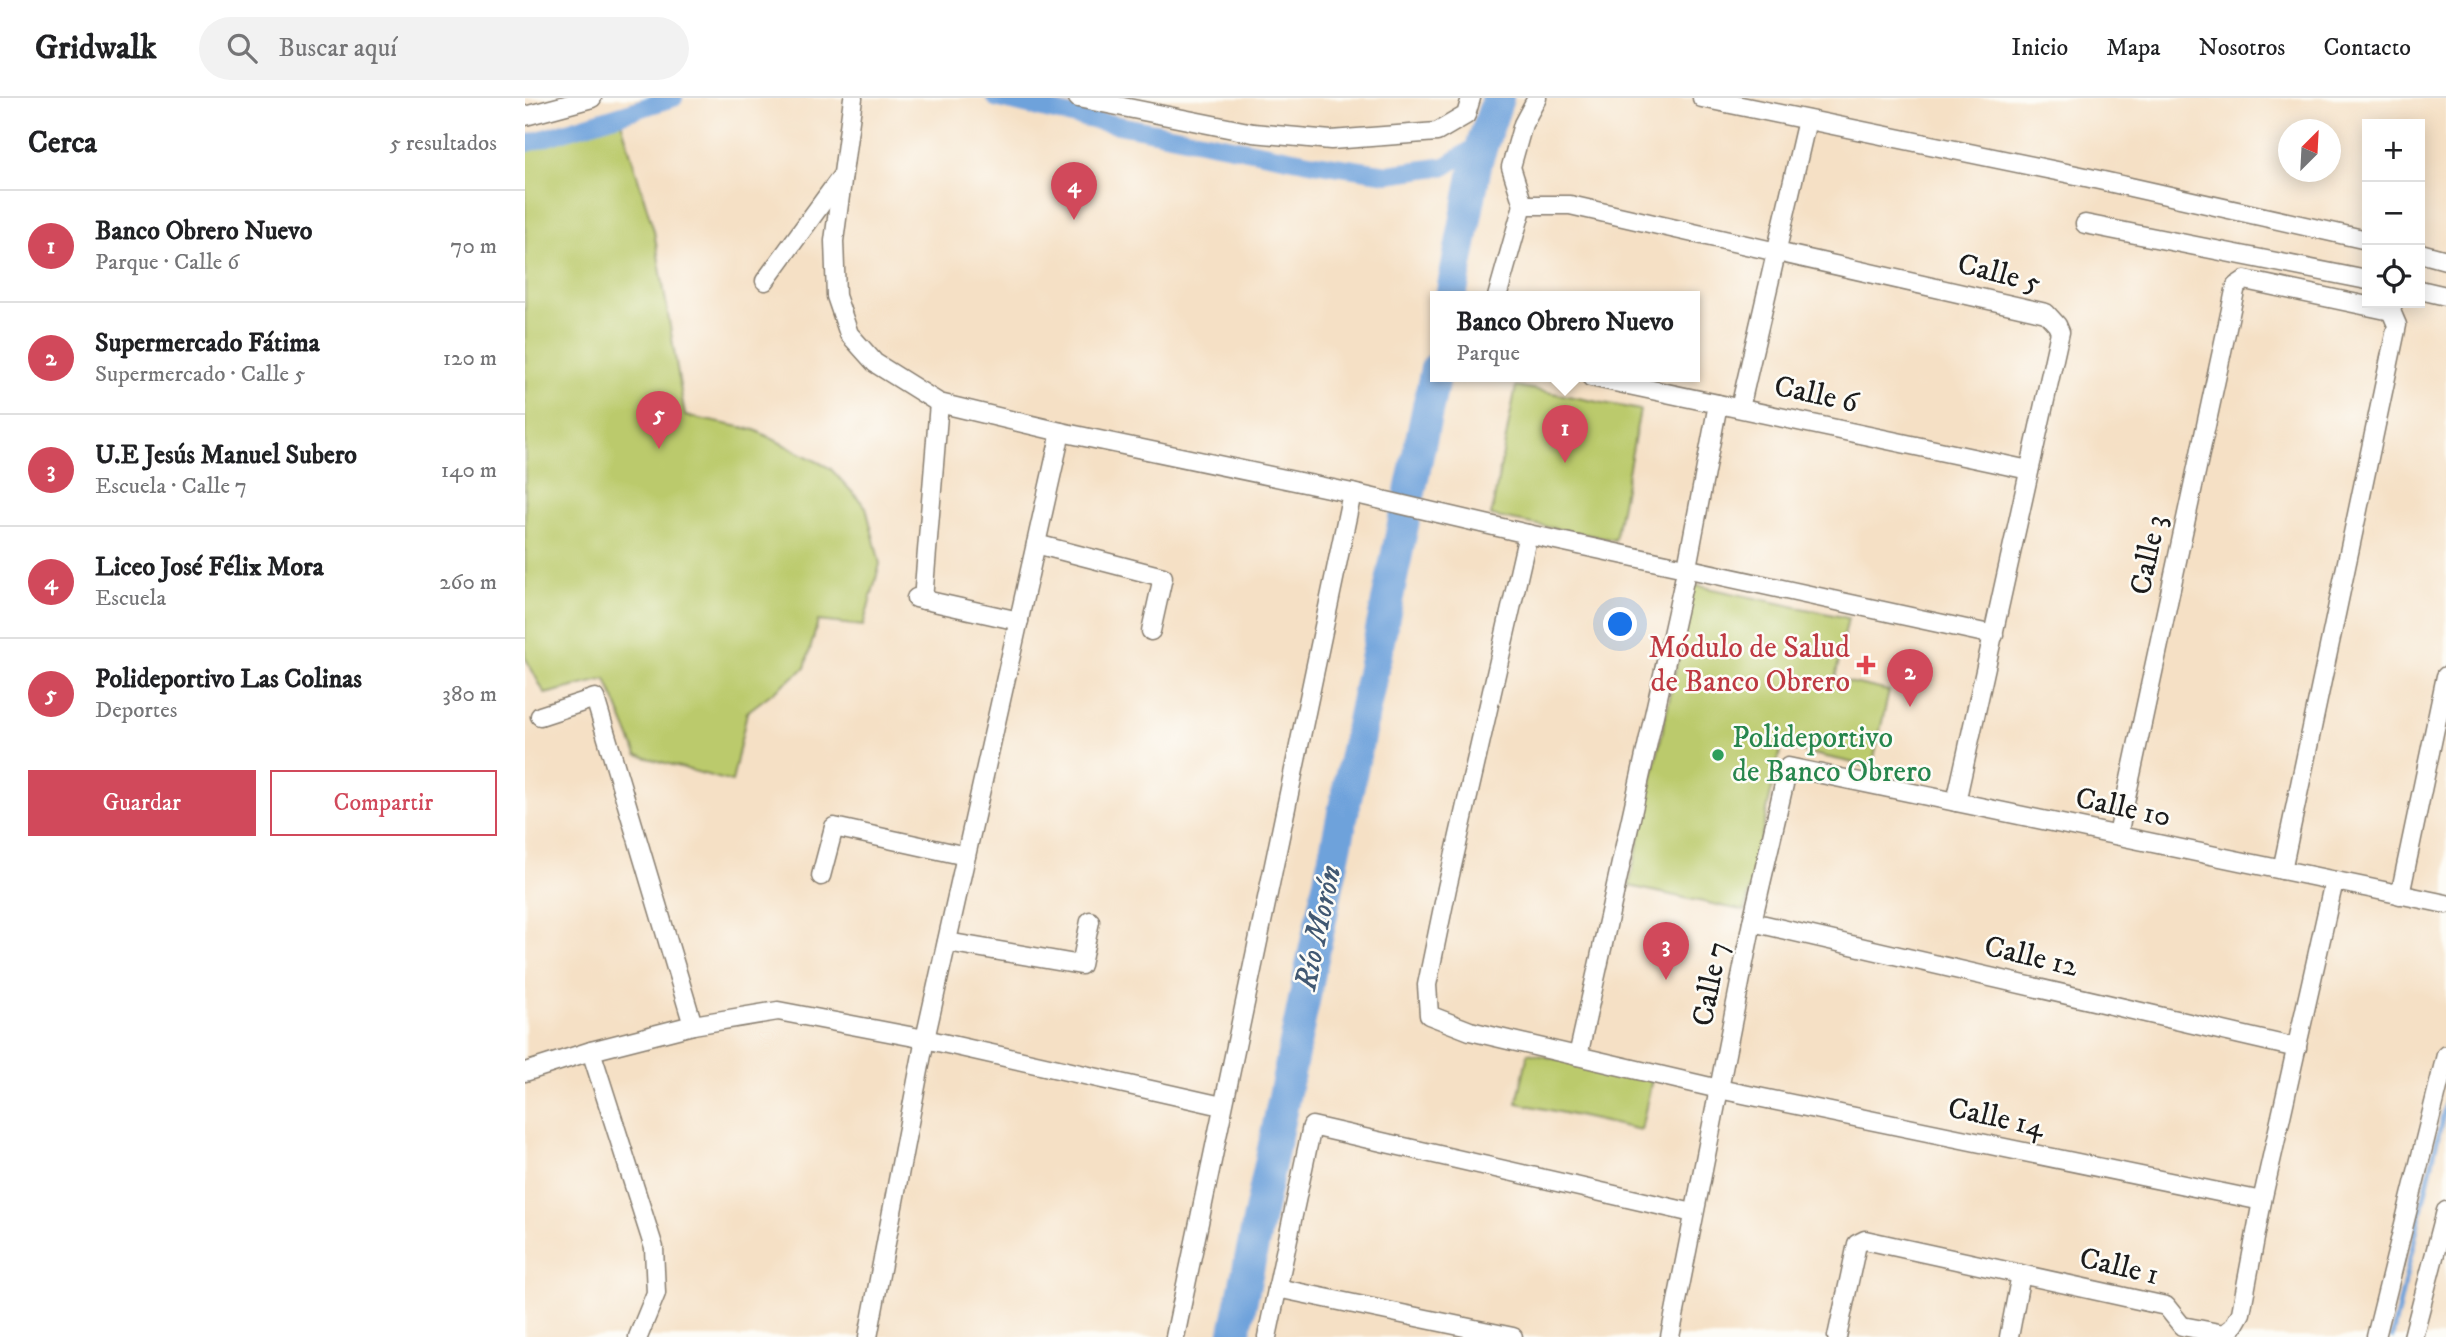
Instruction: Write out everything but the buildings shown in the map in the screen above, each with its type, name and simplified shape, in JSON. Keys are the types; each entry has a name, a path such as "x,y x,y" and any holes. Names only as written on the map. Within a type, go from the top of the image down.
{"street":[{"path":"525,116 592,98"},
{"path":"853,98 834,240 836,296 849,334 875,363 939,403 1061,432 1352,493 1994,635"},
{"path":"1078,98 1253,133 1331,140 1437,132 1466,115 1471,98"},
{"path":"1499,291 1523,205 1511,167 1523,124 1537,98"},
{"path":"1702,98 2081,176 2362,239"},
{"path":"1740,408 1807,121"},
{"path":"765,281 843,174"},
{"name":"Calle 5","path":"1523,205 1570,205 2046,313 2057,325 2060,332 1956,802"},
{"path":"2085,224 2362,279"},
{"path":"2425,254 2446,260"},
{"name":"Calle 3","path":"2117,835 2236,286 2245,280 2362,301"},
{"path":"2425,291 2446,296"},
{"path":"2283,870 2397,325 2392,308"},
{"name":"Calle 6","path":"1615,382 2029,470"},
{"path":"939,403 920,599 1019,621"},
{"path":"1578,1056 1687,567 1718,404"},
{"path":"868,1337 925,1039 1061,432"},
{"path":"1175,1337 1352,493"},
{"name":"Calle 14","path":"1528,534 1427,985 1429,1015 1470,1031 1719,1089 2262,1201"},
{"path":"1036,544 1163,578 1151,631"},
{"path":"2400,895 2446,676"},
{"path":"540,716 595,698 693,1025"},
{"name":"Calle 10","path":"1788,767 2446,904"},
{"name":"Calle 7","path":"1670,1337 1752,922 1788,767"},
{"path":"821,876 834,827 966,856"},
{"name":"Calle 1","path":"1837,1337 1857,1244 1865,1240 2166,1306 2181,1331 2231,1335 2241,1313 2262,1201 2334,881"},
{"path":"947,942 1081,965 1090,921"},
{"name":"Calle 12","path":"1752,922 2297,1048"},
{"path":"525,1072 591,1051 693,1025 778,1011 925,1039 1222,1106"},
{"path":"591,1051 654,1248 656,1293 641,1336"},
{"path":"2376,1337 2446,1055"},
{"path":"1267,1337 1312,1126 1693,1213"},
{"path":"2413,1337 2446,1211"},
{"path":"2009,1337 2021,1274"},
{"path":"1277,1288 1513,1337"}],"green space":[{"path":"619,115 654,231 685,416 755,430 830,468 866,507 880,564 863,626 818,621 805,668 747,712 732,782 637,755 606,679 545,694 525,657 525,145"},
{"path":"1516,386 1640,410 1615,540 1491,516"},
{"name":"Polideportivo de Banco Obrero","path":"1694,585 1848,618 1835,679 1889,691 1872,767 1781,747 1745,911 1629,886"},
{"path":"1528,1053 1652,1079 1641,1130 1517,1103"}],"waterway":[{"path":"525,144 674,98"},
{"path":"995,98 1072,116 1314,163 1388,174 1446,166 1483,142"},
{"path":"1452,291 1477,160 1498,98"},
{"path":"1410,492 1433,382"},
{"name":"Río Morón","path":"1234,1337 1404,520"},
{"path":"2392,1337 2446,1102"}],"place":[{"name":"Liceo José Félix Mora","path":"1074,220"},
{"name":"Polideportivo Las Colinas","path":"659,449"},
{"name":"Banco Obrero Nuevo","path":"1565,463"},
{"name":"Módulo de Salud de Banco Obrero","path":"1866,665"},
{"name":"Supermercado Fátima","path":"1910,707"},
{"name":"Polideportivo de Banco Obrero","path":"1718,755"},
{"name":"U.E Jesús Manuel Subero","path":"1666,980"}]}
